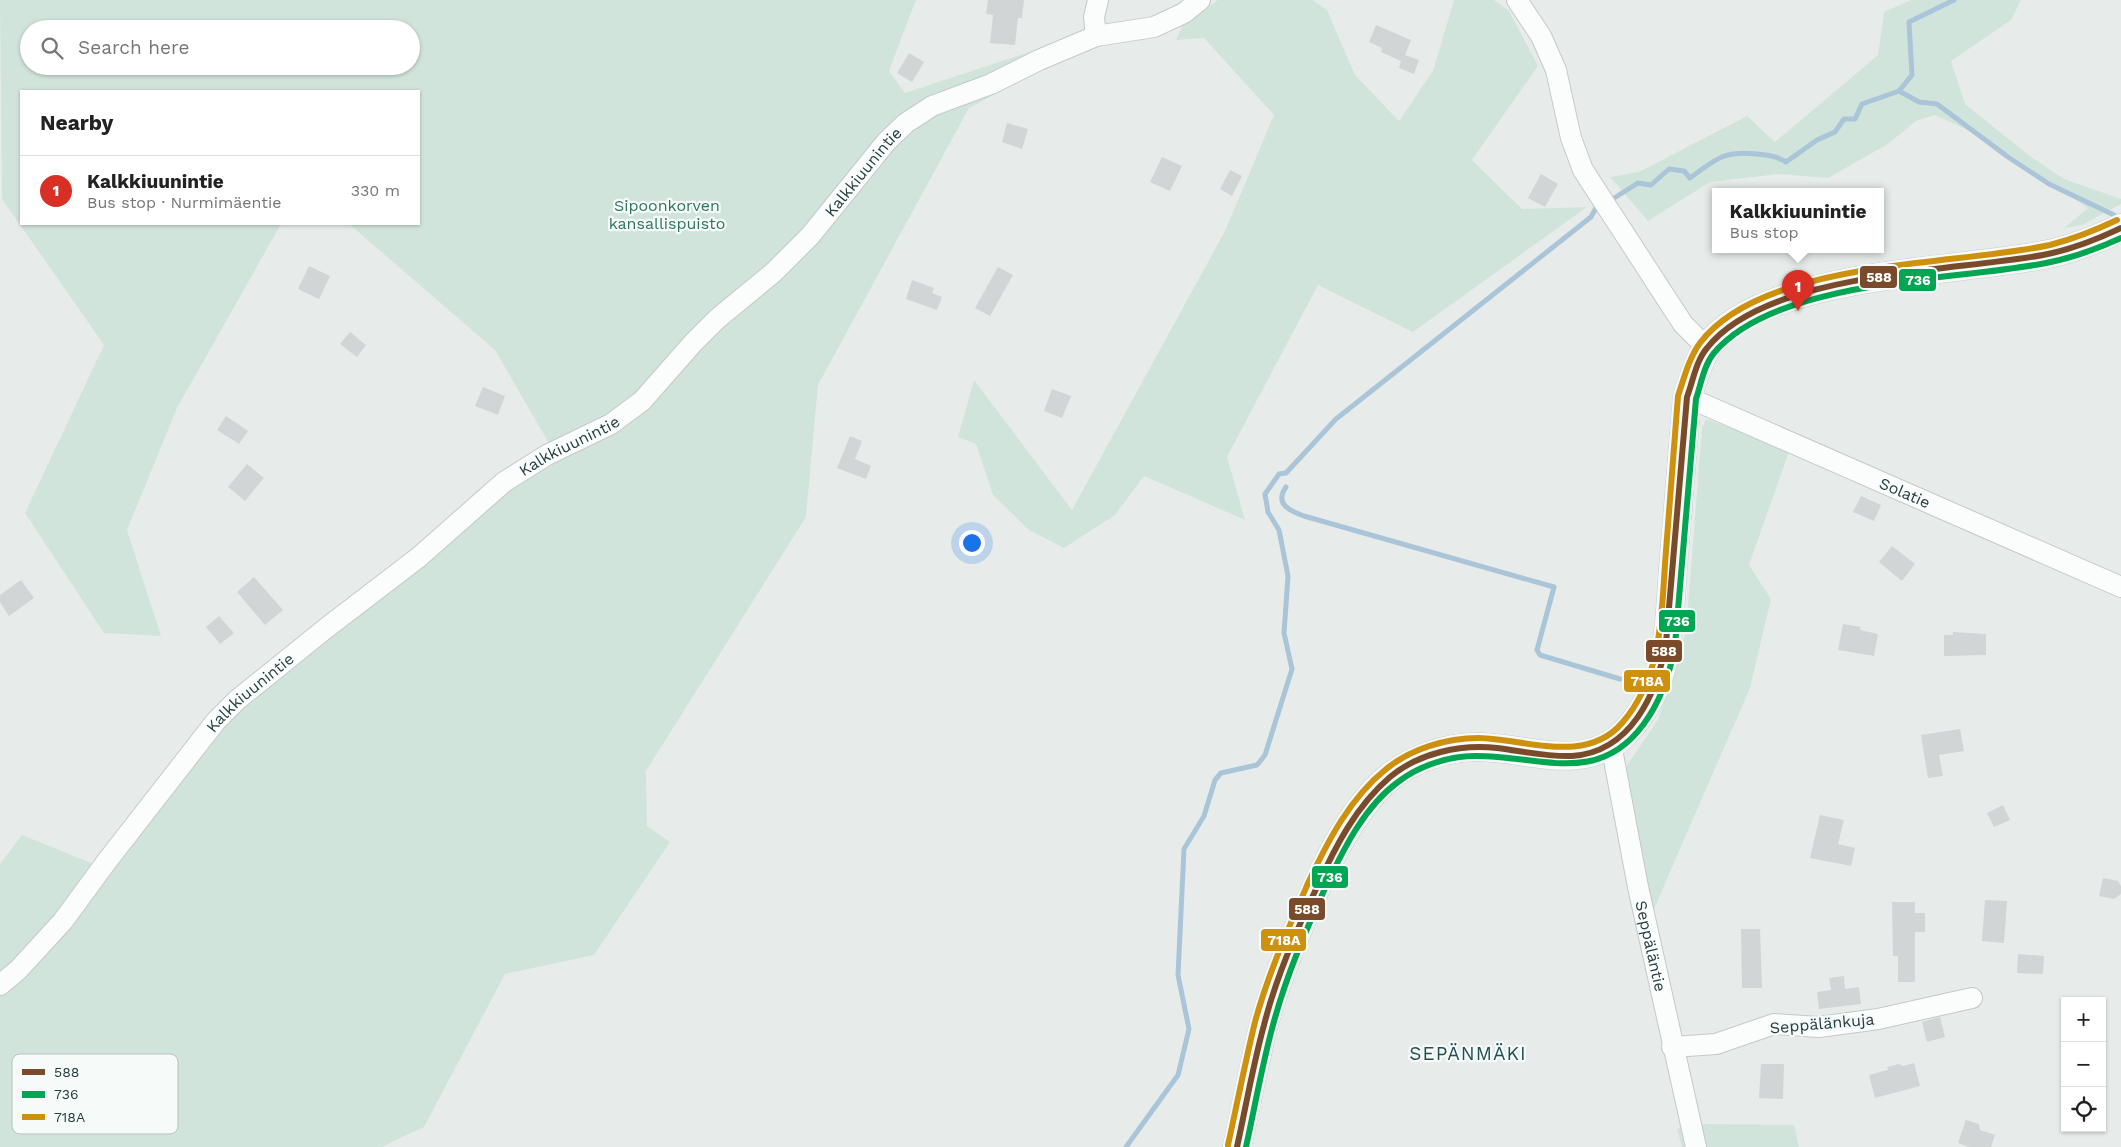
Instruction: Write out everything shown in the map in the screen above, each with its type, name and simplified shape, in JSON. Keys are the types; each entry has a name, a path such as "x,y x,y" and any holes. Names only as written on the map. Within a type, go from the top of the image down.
{"street":[{"path":"1096,36 1094,17 1098,0"},
{"name":"Kalkkiuunintie","path":"0,985 18,970 63,921 107,861 216,721 237,700 419,557 504,482 547,455 611,424 642,401 705,331 774,272 810,236 887,141 906,123 932,106 991,84 1039,60 1096,36 1154,26 1184,13 1200,0"},
{"path":"1517,0 1541,36 1556,70 1571,138 1583,170 1683,324 1707,348"},
{"path":"1237,1147 1265,1023 1294,936 1332,852 1367,802 1390,777 1418,760 1453,749 1476,747 1551,757 1577,755 1598,750 1611,744 1625,732 1642,710 1655,688 1668,629 1687,397 1707,348 1724,331 1743,317 1775,302 1800,294 1851,282 2042,256 2074,248 2121,228"},
{"name":"Solatie","path":"1687,397 2121,587"},
{"name":"Seppäläntie","path":"1611,744 1638,886 1672,1046 1696,1147"},
{"name":"Seppälänkuja","path":"1672,1046 1716,1044 1774,1024 1819,1026 1858,1022 1972,998"}],"green space":[{"name":"Sipoonkorven kansallispuisto","path":"0,0 916,0 889,71 905,93 1069,39 1078,49 969,108 818,385 806,517 646,771 647,826 670,842 594,955 505,974 424,1127 381,1147 0,1147 0,864 22,835 101,867 235,698 551,447 495,350 350,225 420,225 420,90 20,90 20,225 2,199"},
{"path":"1218,0 1313,0 1327,10 1355,75 1399,121 1433,71 1454,0 1494,0 1509,11 1538,66 1472,160 1522,209 1587,207 1413,332 1318,285 1227,457 1245,520 1144,476 1115,515 1064,548 1029,530 993,495 976,444 958,437 974,380 1072,510 1225,231 1274,115 1204,38 1176,40 1184,22"},
{"path":"1911,0 2021,0 2011,20 1951,61 1965,104 2031,157 2064,179 2121,199 2121,204 2082,225 2064,228 2088,208 1978,135 1935,115 1916,121 1888,144 1828,178 1779,174 1710,182 1648,221 1610,177 1639,172 1747,116 1775,142 1878,55 1884,12"},
{"name":"Sipoonkorven kansallispuisto","path":"20,225 280,225 177,408 127,530 161,636 104,633 25,513 104,345"},
{"path":"1706,419 1790,449 1749,565 1771,599 1750,688 1650,918 1625,768 1658,720 1686,631 1702,428"},
{"path":"1695,1124 1794,1125 1799,1147 1682,1147 1677,1129"}],"building":[{"path":"988,0 1024,0 1022,18 1018,18 1015,45 990,43 993,15 986,14"},
{"path":"1376,25 1411,40 1405,55 1419,60 1414,74 1399,68 1401,61 1381,52 1382,48 1369,42"},
{"path":"909,53 924,62 912,82 897,73"},
{"path":"1007,123 1028,129 1022,149 1002,142"},
{"path":"1162,157 1182,166 1170,191 1150,182"},
{"path":"1230,170 1242,176 1232,196 1220,189"},
{"path":"1541,174 1558,184 1545,207 1528,198"},
{"path":"309,266 330,276 319,299 298,289"},
{"path":"998,267 1013,275 990,316 975,308"},
{"path":"912,280 934,288 932,293 942,297 937,310 906,299"},
{"path":"350,332 366,345 357,357 340,344"},
{"path":"483,387 505,396 498,415 475,406"},
{"path":"1052,389 1071,396 1062,418 1044,411"},
{"path":"226,416 248,431 239,444 217,430"},
{"path":"850,436 862,441 855,459 871,466 866,479 837,468"},
{"path":"247,464 264,478 245,501 228,487"},
{"path":"1861,496 1881,505 1874,521 1853,512"},
{"path":"1892,546 1915,564 1902,581 1879,562"},
{"path":"254,577 283,610 265,625 237,592"},
{"path":"21,580 34,598 9,616 0,602 0,595"},
{"path":"219,616 234,633 220,644 206,627"},
{"path":"1843,624 1861,627 1860,630 1878,634 1874,656 1838,650"},
{"path":"1953,632 1986,634 1986,655 1944,656 1944,635 1953,635"},
{"path":"1960,729 1964,751 1939,755 1943,776 1928,778 1921,735"},
{"path":"2003,805 2010,820 1994,827 1987,813"},
{"path":"1820,815 1844,820 1838,844 1855,848 1851,866 1810,858"},
{"path":"2103,878 2118,881 2121,886 2121,894 2114,899 2099,896"},
{"path":"1985,900 2007,901 2004,943 1982,941"},
{"path":"1892,902 1915,902 1915,913 1925,913 1925,932 1915,932 1915,982 1898,982 1898,956 1893,956"},
{"path":"1741,929 1760,929 1762,988 1742,988"},
{"path":"2018,954 2044,956 2043,974 2017,973"},
{"path":"1844,976 1845,989 1859,987 1861,1004 1819,1009 1817,992 1831,990 1829,978"},
{"path":"1940,1017 1945,1037 1927,1042 1922,1022"},
{"path":"1914,1063 1920,1086 1875,1098 1869,1075 1888,1070 1887,1067"},
{"path":"1761,1064 1784,1064 1783,1099 1759,1098"},
{"path":"1966,1120 1979,1124 1980,1130 1995,1135 1991,1147 1969,1147 1958,1143"}],"waterway":[{"path":"1611,200 1638,183 1651,185 1669,169 1684,171 1690,178 1721,157 1736,153 1765,155 1786,162 1817,140 1835,132 1844,119 1855,119 1862,104 1899,91 1912,75 1909,22 1954,0"},
{"path":"1899,91 1919,102 1937,104 2008,157 2049,184 2114,215"},
{"path":"1126,1147 1178,1075 1189,1029 1178,975 1184,849 1204,816 1215,780 1221,773 1257,765 1265,755 1292,669 1284,633 1288,576 1279,530 1268,512 1265,494 1279,474 1286,473 1336,419 1591,217 1596,208"},
{"path":"1286,487 1282,498 1285,506 1304,516 1554,587 1537,650 1540,655 1620,679"}],"transit line":[{"name":"718A","path":"1228,1145 1255,1022 1279,951 1309,881 1332,836 1351,807 1372,781 1406,756 1429,746 1454,740 1497,739 1554,747 1591,743 1607,736 1622,723 1636,704 1646,684 1658,642 1678,396 1690,362 1700,343 1729,316 1768,296 1813,281 1914,263 2010,252 2050,245 2084,234 2117,220"},
{"name":"588","path":"1237,1147 1260,1040 1274,989 1287,954 1339,842 1357,814 1378,788 1401,769 1414,762 1427,756 1455,749 1483,747 1563,756 1593,752 1610,744 1625,732 1638,717 1656,682 1666,643 1687,397 1697,365 1707,348 1735,323 1772,304 1815,290 1863,279 2043,255 2083,244 2121,228"},
{"name":"736","path":"1246,1147 1269,1040 1290,971 1341,856 1356,828 1375,803 1406,776 1444,760 1475,756 1565,763 1586,762 1606,756 1625,744 1643,725 1655,706 1667,677 1675,645 1696,399 1705,369 1714,353 1742,329 1779,310 1822,297 1869,287 2046,263 2084,253 2121,238"}],"place":[{"name":"Kalkkiuunintie","path":"1798,311"}],"district":[{"name":"SEPÄNMÄKI","path":"1468,1053"}]}
